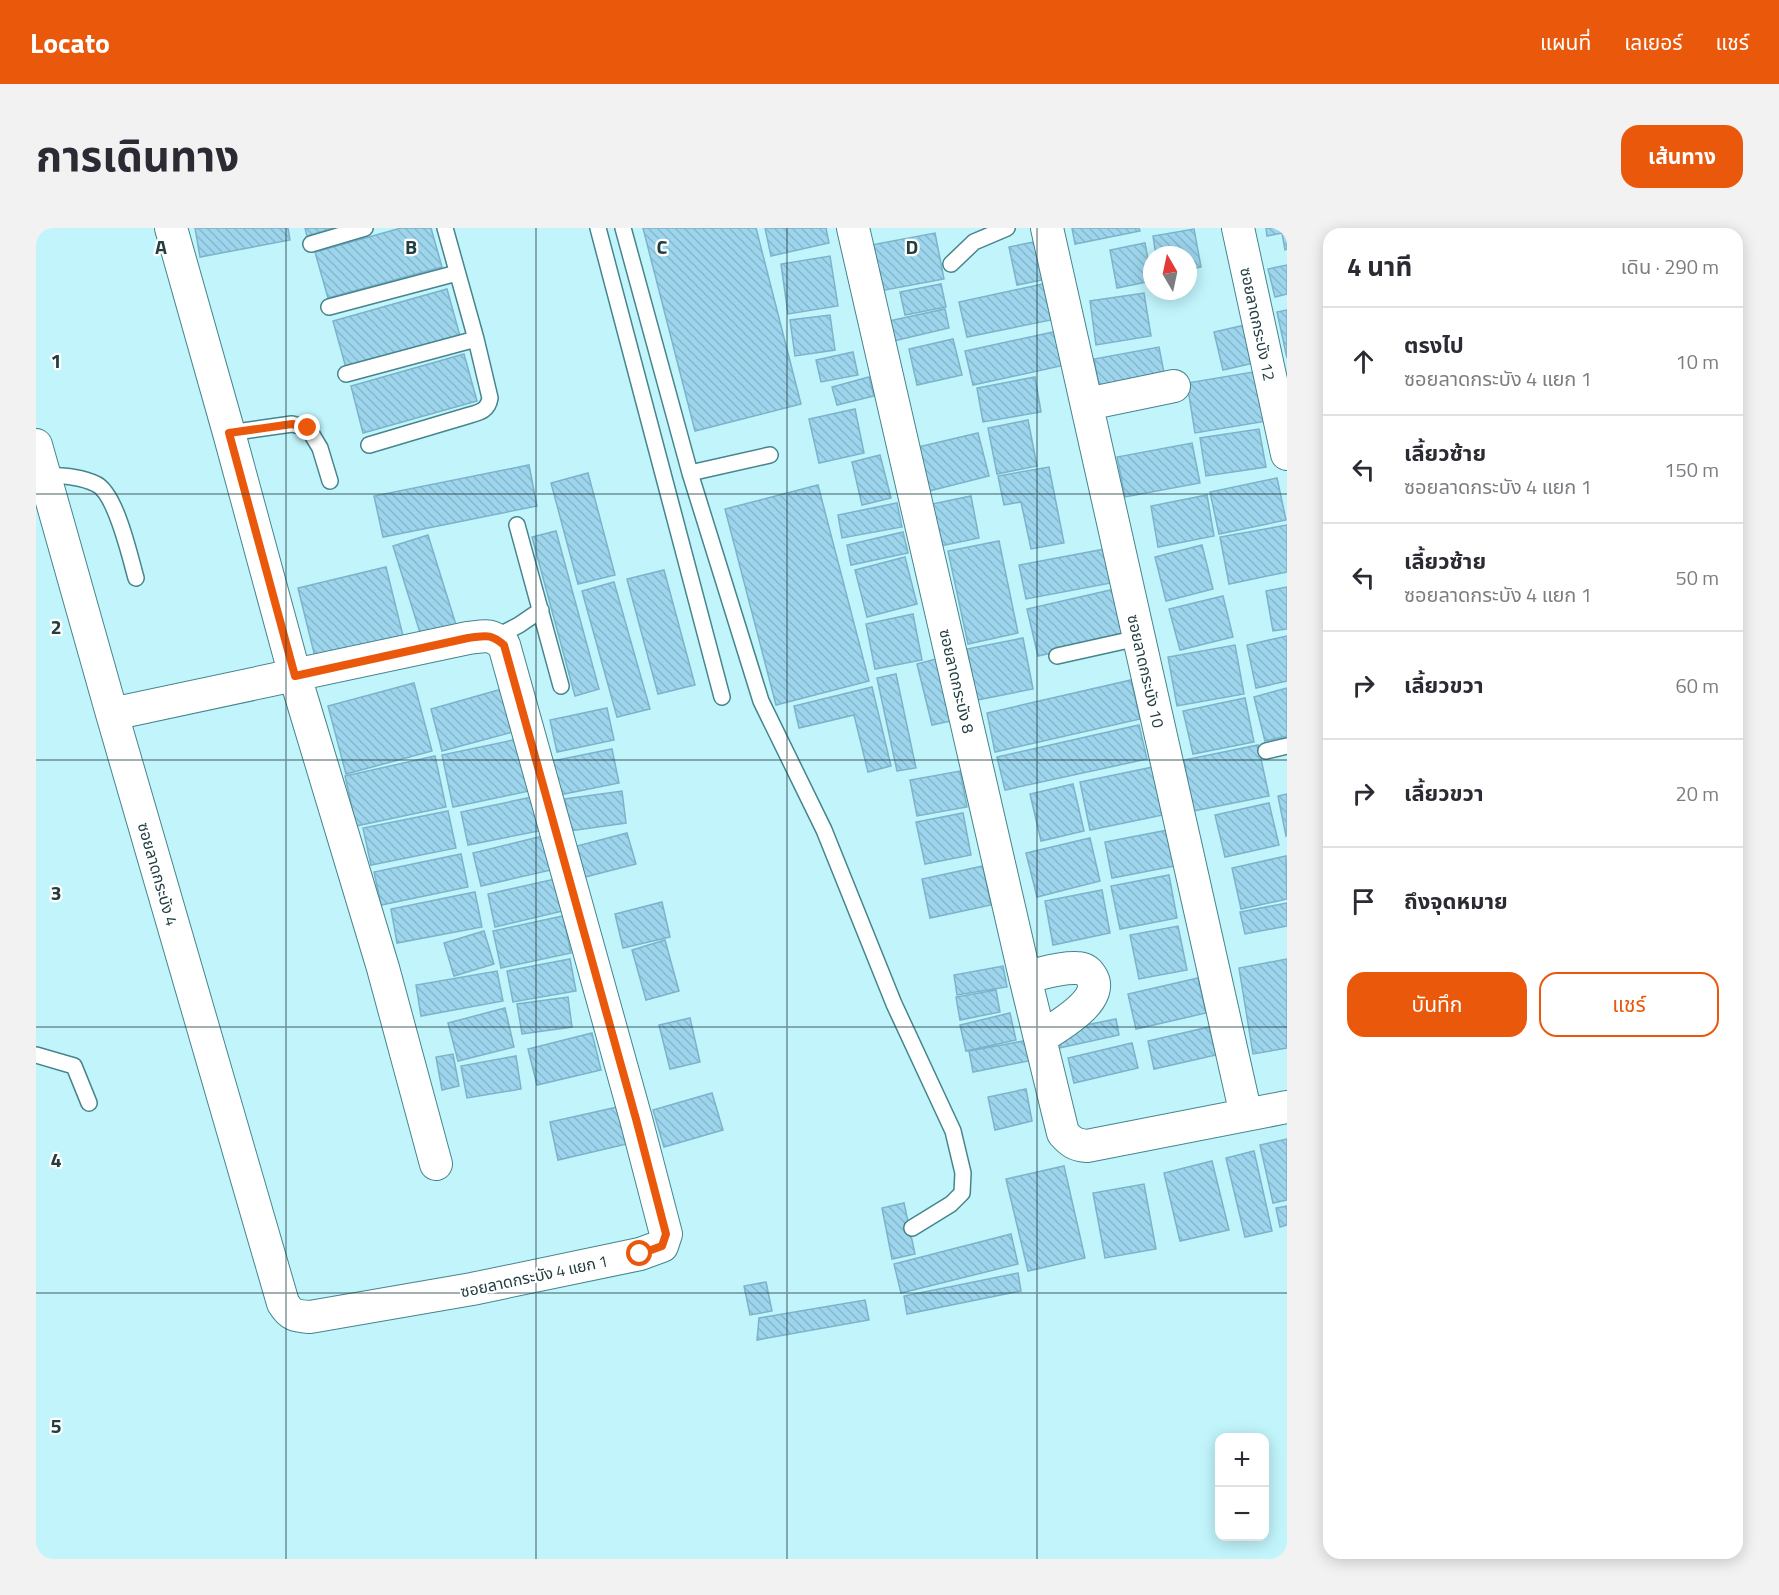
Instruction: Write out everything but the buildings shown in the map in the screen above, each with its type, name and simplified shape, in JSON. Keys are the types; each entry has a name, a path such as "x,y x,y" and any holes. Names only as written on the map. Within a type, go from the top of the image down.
{"street":[{"path":"171,228 295,676 383,968 436,1164"},
{"name":"ซอยลาดกระบัง 8","path":"853,228 1063,1133 1071,1142 1087,1146 1246,1115"},
{"name":"ซอยลาดกระบัง 10","path":"1047,228 1246,1115"},
{"name":"ซอยลาดกระบัง 12","path":"1238,228 1287,454"},
{"path":"1087,404 1174,386"},
{"name":"ซอยลาดกระบัง 4","path":"36,445 283,1303"},
{"path":"112,714 468,638 495,637"},
{"name":"ซอยลาดกระบัง 4 แยก 1","path":"283,1303 288,1311 296,1316 310,1317 472,1289 640,1254 662,1246 666,1239 636,1119 509,658 504,645 495,637"},
{"path":"1025,977 1073,968 1083,969 1091,975 1095,984 1094,996 1081,1009 1040,1038"},
{"path":"1246,1115 1287,1107"}],"lane":[{"path":"311,244 365,228"},
{"path":"369,445 483,411 489,406 490,399 477,339 445,228"},
{"path":"598,228 722,697"},
{"path":"622,228 690,473 761,700 824,830 894,1004 953,1131 963,1173 962,1192 951,1204 912,1228"},
{"path":"951,264 974,242 1007,228"},
{"path":"329,307 457,273"},
{"path":"346,374 477,339"},
{"path":"229,433 292,424 308,428 320,448 330,481"},
{"path":"690,473 770,455"},
{"path":"45,475 73,477 98,484 108,497 119,521 136,578"},
{"path":"517,525 561,686"},
{"path":"495,637 519,626 541,610"},
{"path":"1057,656 1138,638"},
{"path":"1266,751 1287,746"},
{"path":"36,1055 74,1066 89,1103"}],"route":[{"path":"308,428 292,424 229,433 295,676 468,638 495,637 504,645 666,1234 662,1246 640,1254"}]}
